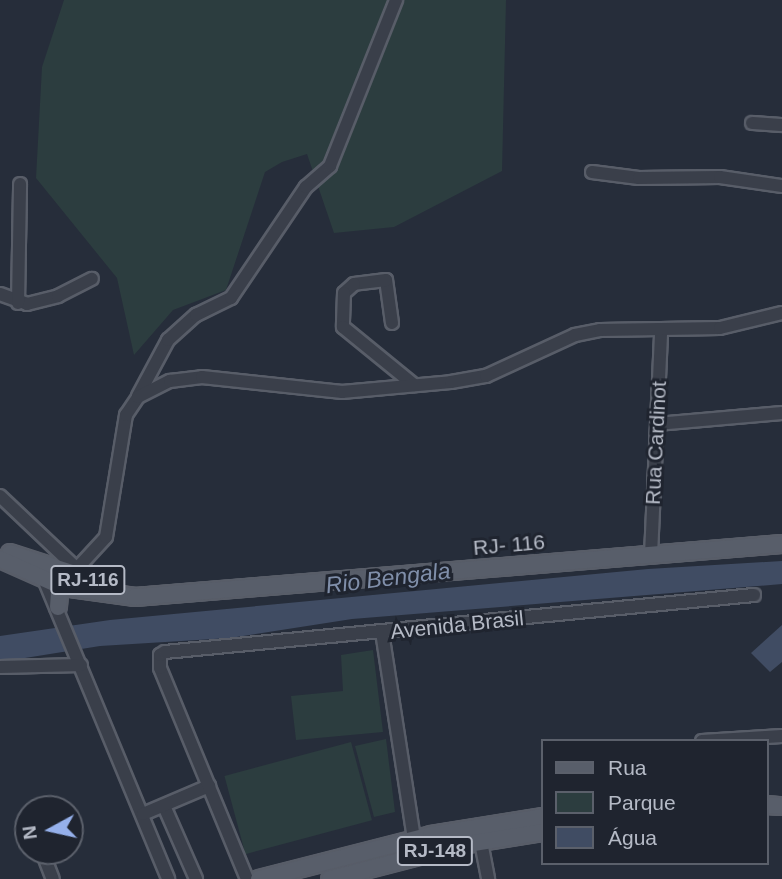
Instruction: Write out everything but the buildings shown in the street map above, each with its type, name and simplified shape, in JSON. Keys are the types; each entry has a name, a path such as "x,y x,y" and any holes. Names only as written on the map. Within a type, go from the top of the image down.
{"main road":[{"name":"RJ- 116","path":"0,559 44,579 78,581 155,594 782,544"},
{"name":"RJ- 116","path":"0,549 78,581"},
{"path":"24,558 44,579"},
{"path":"60,611 78,581"},
{"path":"60,611 74,595 78,581"},
{"path":"259,879 414,839 506,829 540,818"},
{"name":"RJ-148","path":"330,879 481,842 506,829 540,832"}],"street":[{"path":"0,496 78,581 106,537 119,437 168,340 196,315 230,298 300,194 330,166 396,0"},
{"path":"752,123 782,125"},
{"path":"592,172 639,178 720,177 782,186"},
{"path":"18,303 20,184"},
{"path":"0,294 18,303 58,296 92,279"},
{"path":"392,323 386,280 354,284 344,293 343,327 414,385"},
{"path":"138,397 170,381 202,377 342,392 486,376 575,335 600,330 661,331 747,324 782,313"},
{"name":"Rua Cardinot","path":"651,555 661,331"},
{"path":"657,424 782,413"},
{"path":"44,579 60,611 168,879"},
{"name":"Avenida Brasil","path":"209,786 160,668 160,655 754,595"},
{"path":"382,632 414,839"},
{"path":"0,667 79,661"},
{"path":"734,739 782,736"},
{"path":"143,814 209,786 247,879"},
{"path":"164,806 196,879"},
{"path":"481,842 488,879"}],"green space":[{"path":"64,0 506,0 502,171 394,227 334,233 307,154 282,162 265,172 226,290 173,310 134,355 117,278 36,178 42,67"},
{"path":"373,650 383,732 296,740 291,696 343,691 341,655"},
{"path":"386,739 395,812 374,817 355,746"},
{"path":"351,742 372,820 245,854 224,776"}],"water":[{"path":"782,561 782,584 352,619 230,638 100,646 0,662 0,636 110,620 648,569"},
{"path":"782,625 782,662 770,672 751,653"}],"water label":[{"name":"Rio Bengala","path":"388,578"}]}
